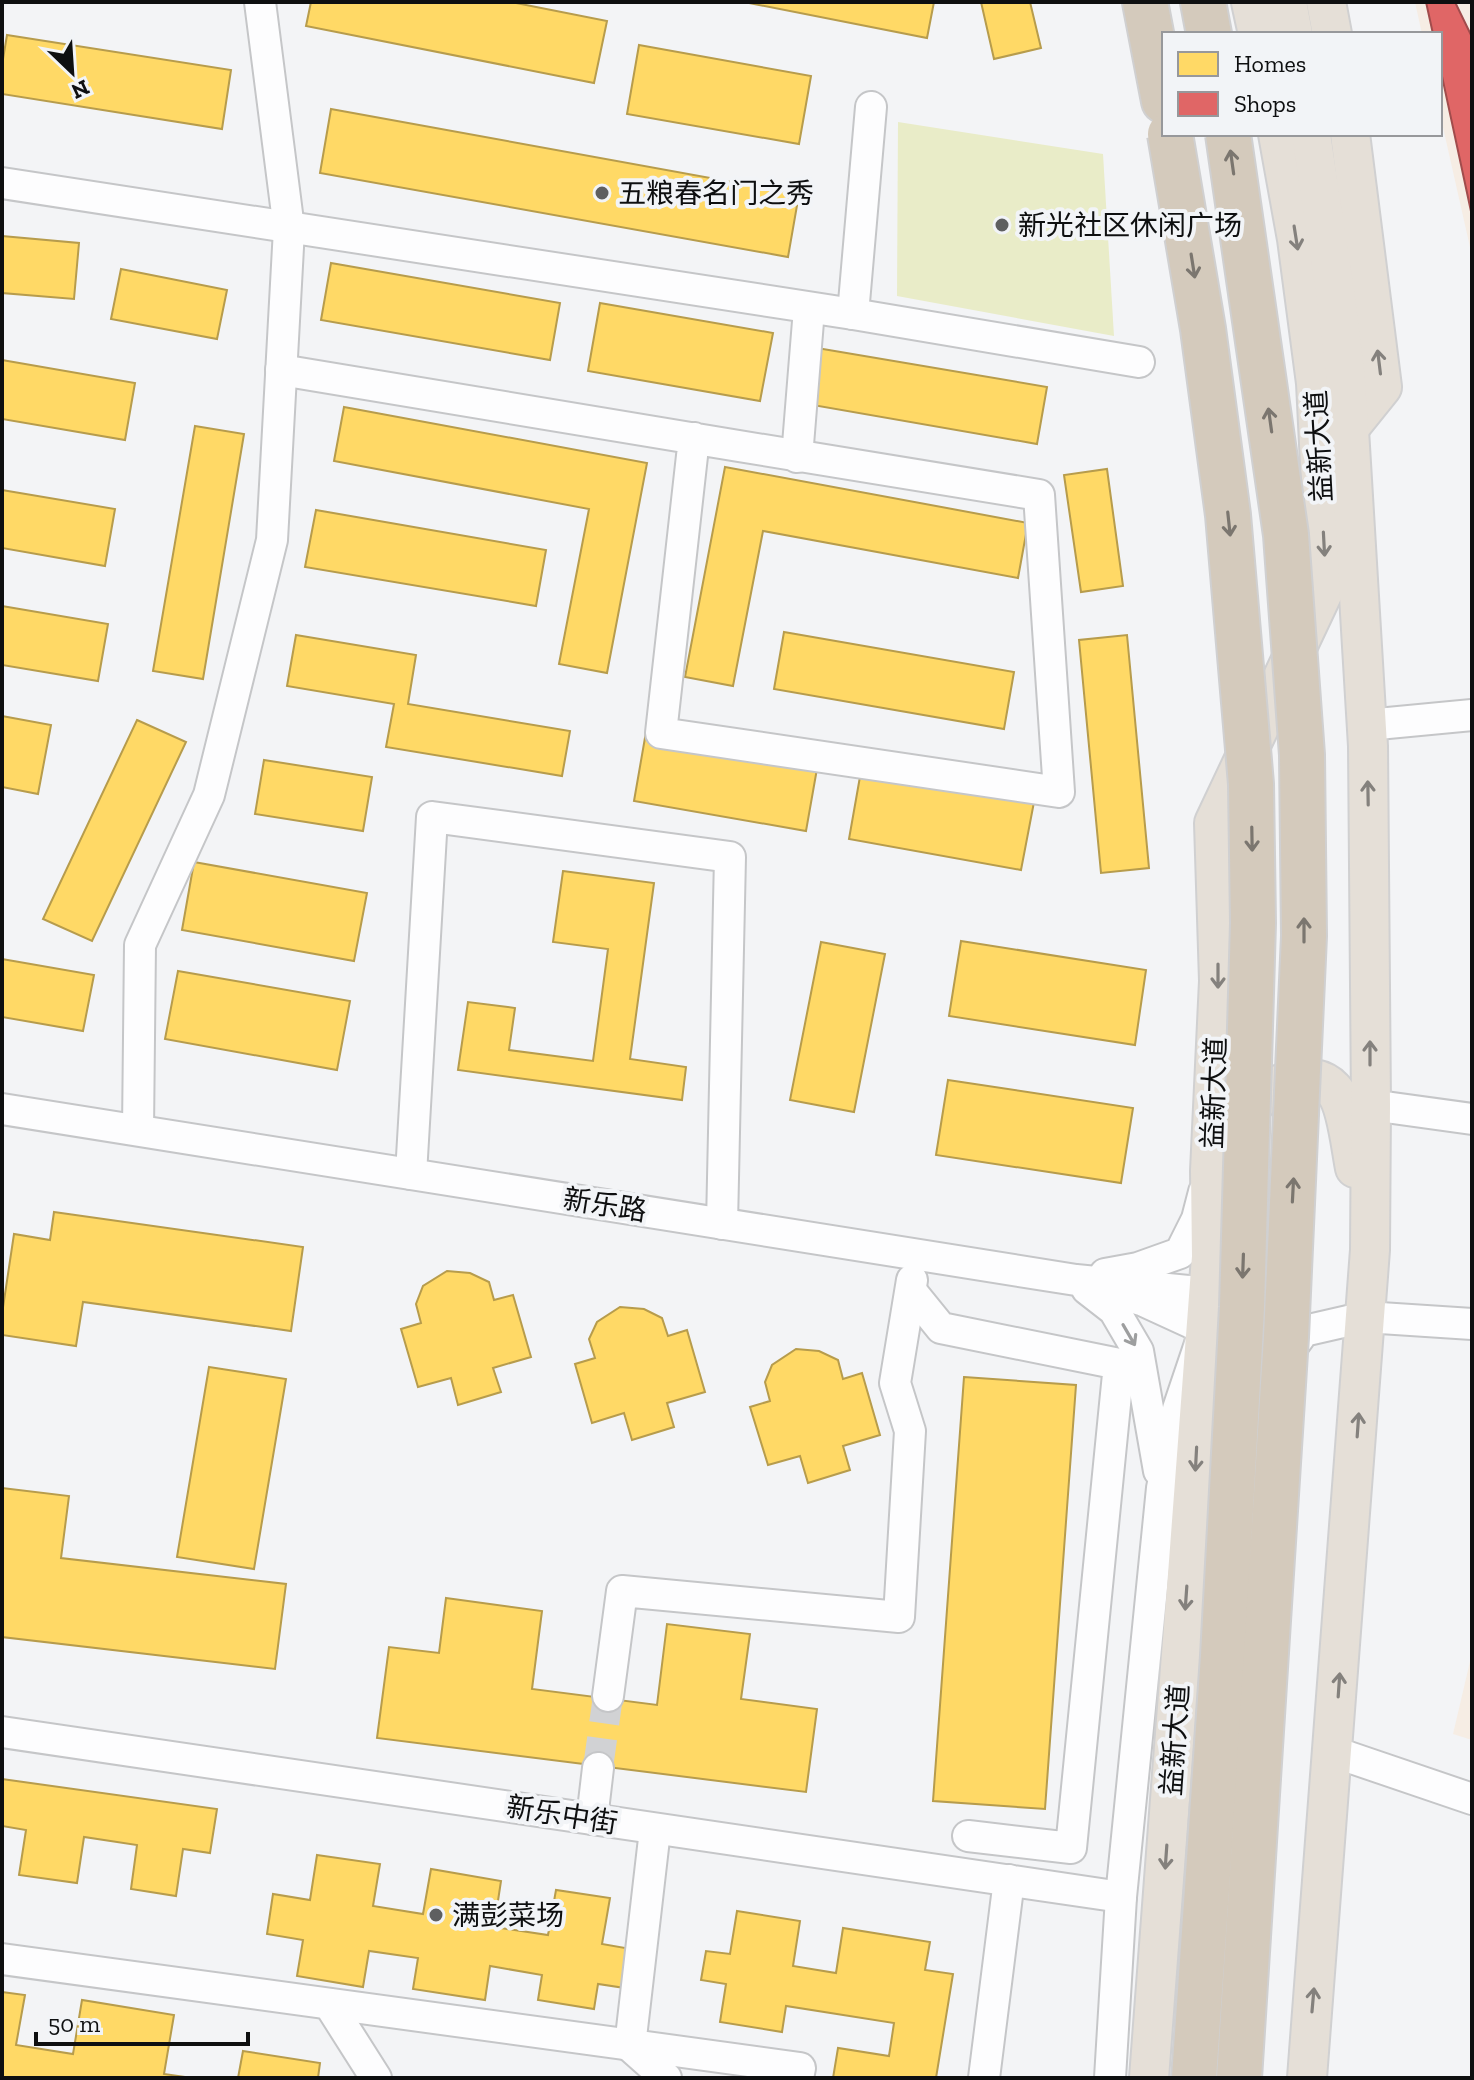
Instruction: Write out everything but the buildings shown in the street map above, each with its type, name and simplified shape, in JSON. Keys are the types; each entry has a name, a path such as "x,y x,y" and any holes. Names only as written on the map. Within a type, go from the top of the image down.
{"highway":[{"path":"1145,2 1162,91"},
{"path":"1203,2 1209,32"},
{"path":"1170,136 1203,329 1228,515 1251,784 1253,923 1239,1355 1223,1656 1194,2078"},
{"path":"1228,136 1286,535 1302,755 1304,936 1286,1337 1239,2078"}],"main road":[{"path":"1251,2 1258,32"},
{"path":"1287,2 1293,32"},
{"path":"1326,2 1332,32"},
{"name":"益新大道","path":"1278,136 1297,239 1331,382 1349,428 1367,725 1370,1250 1307,2078"},
{"name":"益新大道","path":"1149,2078 1209,1293 1210,1171 1219,981 1214,823 1326,586 1335,292 1311,136"},
{"path":"1349,428 1382,387 1350,136"},
{"path":"1209,1293 1232,1163 1255,1103 1277,1084 1308,1077 1333,1089 1341,1105 1370,1250"}],"street":[{"path":"138,1130 140,945 209,795 272,540 289,229 260,2"},
{"path":"853,314 871,107"},
{"path":"2,183 853,314 1139,362"},
{"path":"797,457 809,309"},
{"path":"281,370 694,438 797,457 1039,495 1059,792 661,733 694,438"},
{"path":"1367,725 1472,715"},
{"path":"411,1174 432,817 730,857 722,1224"},
{"path":"1371,1105 1472,1119"},
{"name":"新乐路","path":"2,1109 1076,1280 1209,1293"},
{"path":"1076,1280 1138,1268 1180,1253 1197,1219 1210,1171"},
{"path":"608,1696 622,1591 899,1617 910,1431 895,1383 917,1255"},
{"path":"1076,1280 1114,1310 1138,1351 1162,1488"},
{"path":"911,1291 941,1328 1119,1364 1071,1848 968,1836"},
{"path":"1209,1293 1232,1320 1247,1377 1254,1452"},
{"path":"1110,2078 1121,1897 1162,1488 1178,1409 1209,1293"},
{"path":"1214,2078 1254,1452 1271,1376 1304,1331 1365,1317 1472,1324"},
{"name":"新乐中街","path":"2,1732 1121,1897"},
{"path":"1334,1752 1472,1799"},
{"path":"592,1819 598,1768"},
{"path":"630,2046 655,1830"},
{"path":"984,2078 1009,1880"},
{"path":"2,1959 800,2068 798,2078"},
{"path":"329,2004 376,2078"},
{"path":"630,2046 666,2078"}],"shaded area":[{"path":"1415,2 1472,2 1472,256 1442,123 1442,32 1422,32"},
{"path":"1472,1653 1472,1740 1453,1734"}],"green space":[{"name":"新光社区休闲广场","path":"898,122 1103,154 1114,336 897,296"}],"tunnel":[{"path":"598,1768 608,1696"}],"place":[{"name":"五粮春名门之秀","path":"602,193"},
{"name":"新光社区休闲广场","path":"1002,225"},
{"name":"满彭菜场","path":"436,1915"}]}
